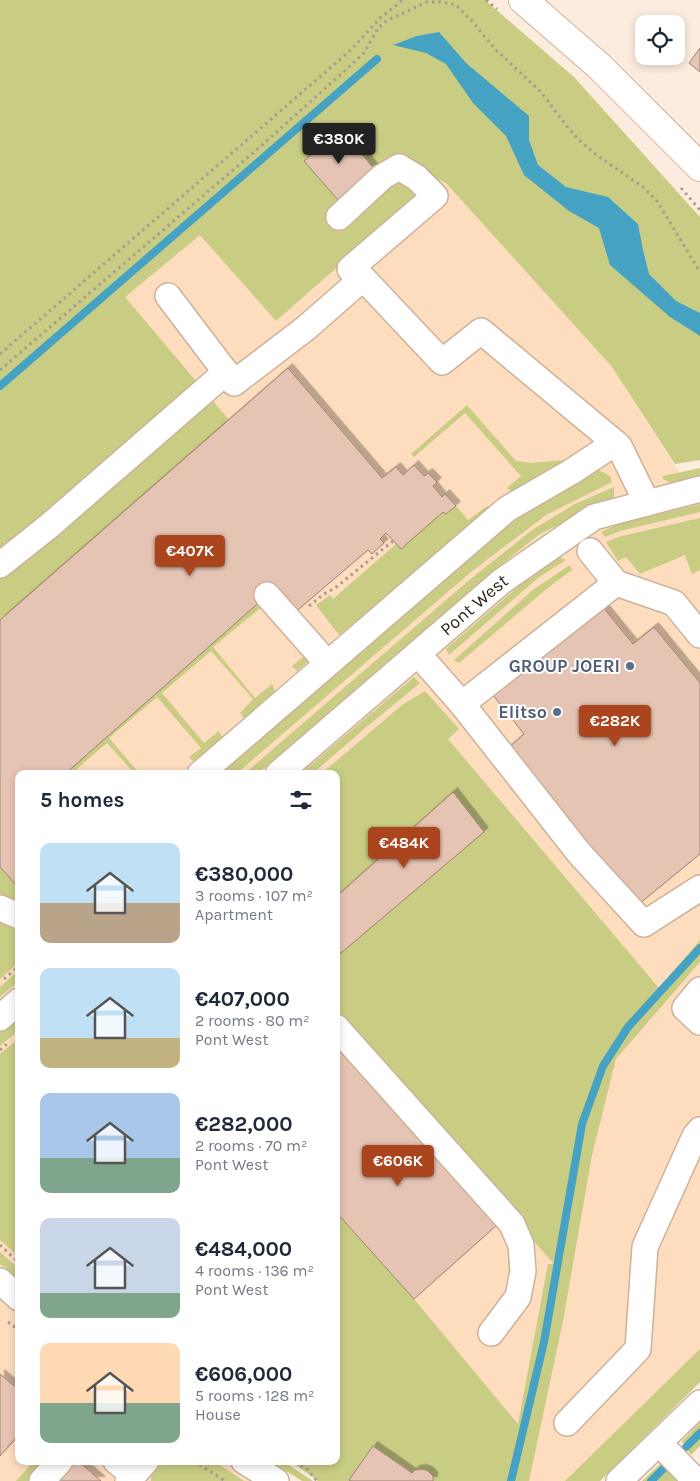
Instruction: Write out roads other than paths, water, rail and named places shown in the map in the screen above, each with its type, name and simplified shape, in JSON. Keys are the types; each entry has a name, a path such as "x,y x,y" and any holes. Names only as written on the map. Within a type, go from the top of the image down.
{"main road":[{"path":"523,0 599,66 700,167"}],"street":[{"path":"338,217 382,178 398,167 417,178 435,196 350,269 359,282"},
{"path":"168,296 234,383 306,328 363,278 442,362 481,331 619,446 647,503"},
{"path":"0,565 49,526 226,372"},
{"path":"205,770 507,509 571,472 615,443"},
{"name":"Pont West","path":"283,770 502,581 594,517 700,489"},
{"path":"590,551 616,583 674,603 700,635"},
{"path":"462,704 616,583"},
{"path":"267,595 327,663"},
{"path":"418,654 462,704 579,853 644,924 700,888"},
{"path":"0,908 15,914"},
{"path":"700,990 684,1008 700,1022"},
{"path":"0,1018 15,1005"},
{"path":"340,1031 512,1224 521,1245 523,1271 518,1297 491,1333"},
{"path":"567,1423 638,1349 645,1247 700,1130"},
{"path":"0,1281 15,1294"},
{"path":"620,1481 700,1403"},
{"path":"659,1443 690,1475 699,1481"},
{"path":"42,1481 56,1465"},
{"path":"250,1465 276,1481"}],"water":[{"path":"439,32 466,63 529,116 529,140 538,165 566,187 608,197 638,224 649,274 676,301 700,313 700,336 670,317 610,265 599,228 569,211 524,175 506,136 473,103 446,64 426,53 393,45 417,36"}],"waterway":[{"path":"0,386 377,59"},
{"path":"511,1481 544,1342 582,1124 603,1066 628,1027 700,948"},
{"path":"686,1447 700,1433"},
{"path":"651,1481 666,1466"}],"place":[{"name":"GROUP JOERI","path":"630,666"},
{"name":"Elitso","path":"557,712"}]}
